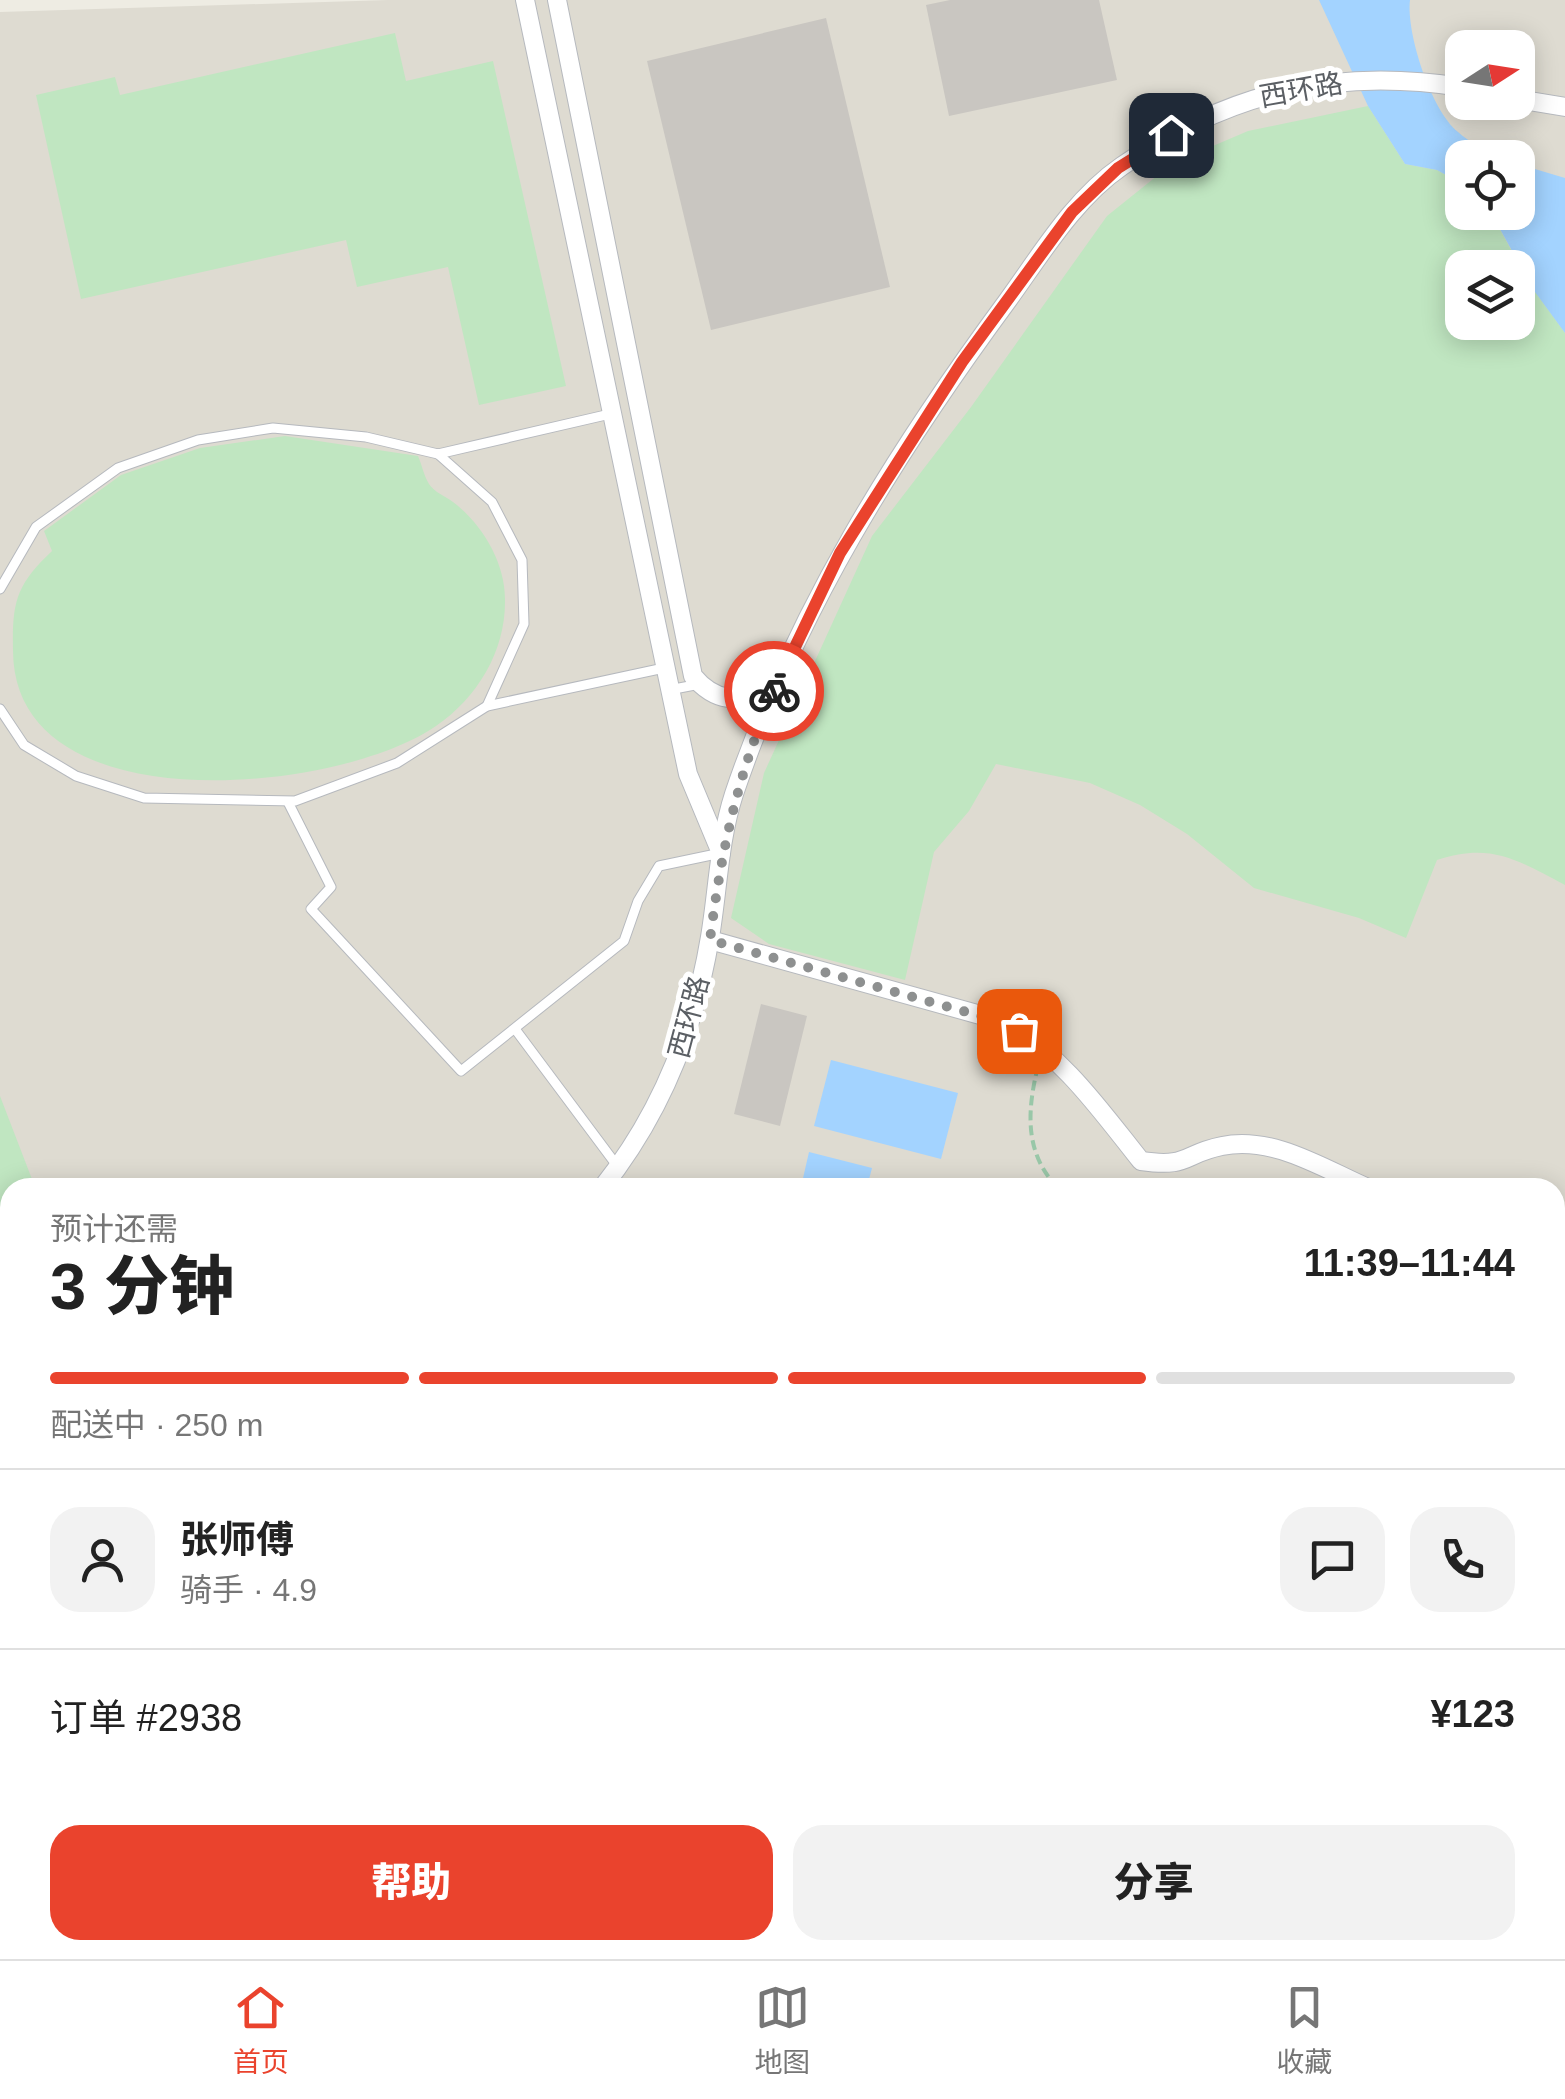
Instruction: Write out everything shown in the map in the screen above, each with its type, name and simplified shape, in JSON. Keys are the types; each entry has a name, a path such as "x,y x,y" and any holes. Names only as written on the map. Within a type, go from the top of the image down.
{"street":[{"path":"525,0 668,690 688,774 720,852"},
{"path":"556,0 693,676 730,702 773,694"},
{"name":"西环路","path":"610,1178 678,1065 710,940 720,852 733,798 773,694 840,553 962,362 1072,212 1118,168 1224,106 1336,81 1445,85"},
{"path":"1535,101 1565,107"},
{"path":"710,940 1002,1022 1063,1063 1141,1161 1175,1166 1222,1146 1267,1145 1345,1178"}],"lane":[{"path":"598,360 628,352"},
{"path":"0,588 36,527 118,468 198,440 273,428 366,437 438,454 610,414"},
{"path":"438,454 492,502 522,560 524,624 487,706"},
{"path":"0,708 24,745 76,776 144,798 288,802 397,763 487,706 664,668"},
{"path":"668,690 700,684"},
{"path":"288,802 331,888 311,909 460,1071 624,941 638,901 658,866 720,852"},
{"path":"515,1029 618,1167"}],"path":[{"path":"1043,1046 1028,1127 1036,1157 1051,1178"}],"shaded area":[{"path":"388,0 1565,0 1565,1178 0,1178 0,12"}],"green space":[{"path":"395,33 406,81 493,61 566,386 479,405 448,267 357,287 346,240 81,299 36,95 115,77 120,95"},
{"path":"1368,106 1405,164 1445,174 1445,230 1500,230 1511,250 1445,250 1445,340 1535,340 1535,292 1565,333 1565,885 1518,861 1489,853 1437,860 1406,938 1359,918 1254,888 1187,834 1140,805 1090,783 996,764 969,811 934,852 905,980 769,944 731,918 764,773 872,536 971,407 1107,216 1173,163 1248,131"},
{"path":"285,436 418,456 431,487 464,511 482,533 501,571 505,599 501,636 477,687 436,726 390,749 329,768 259,778 188,780 121,770 66,746 27,707 13,651 19,595 52,551 44,531 121,475 200,448"},
{"path":"0,1096 32,1178 0,1178"}],"water":[{"path":"1319,0 1410,0 1412,31 1422,70 1445,120 1468,140 1445,140 1445,174 1405,164 1368,106"},
{"path":"1535,169 1565,178 1565,333 1535,292 1535,250 1512,250 1500,230 1535,230"},
{"path":"831,1060 958,1093 941,1159 814,1126"},
{"path":"809,1152 872,1168 869,1178 803,1178"}],"building":[{"path":"950,0 1099,0 1117,80 949,116 926,5"},
{"path":"826,18 890,287 711,330 647,61"},
{"path":"761,1004 807,1016 780,1126 734,1114"}],"way so far":[{"path":"774,691 733,798 720,852 710,940 1002,1022 1019,1031"}],"route":[{"path":"774,691 840,553 962,362 1072,212 1118,168 1171,135"}]}
